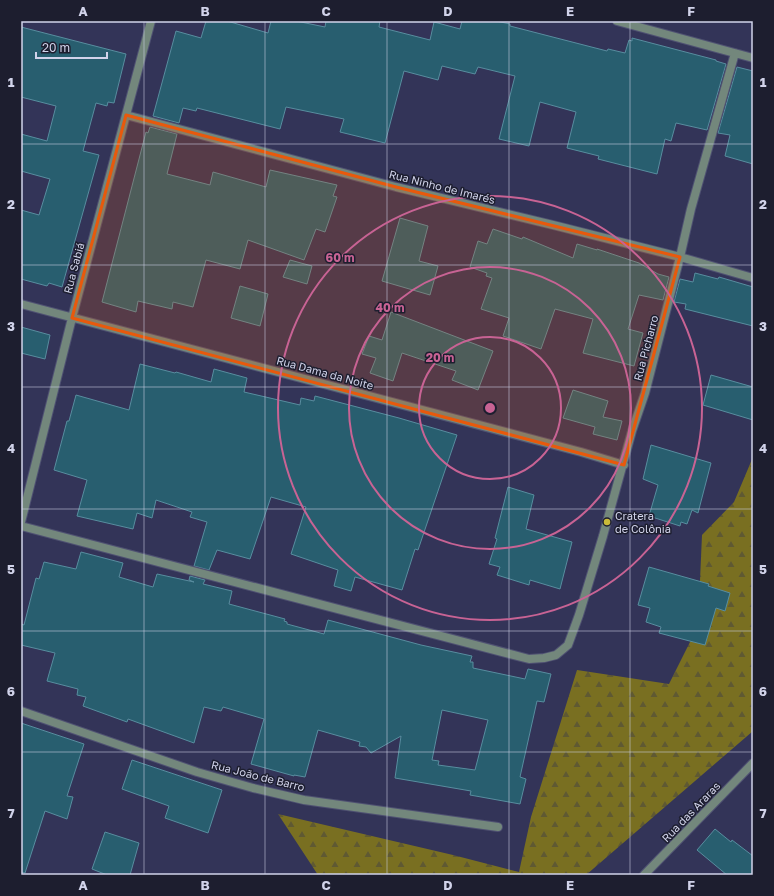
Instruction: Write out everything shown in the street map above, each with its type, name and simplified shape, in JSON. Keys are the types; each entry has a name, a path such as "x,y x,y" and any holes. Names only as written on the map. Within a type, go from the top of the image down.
{"street":[{"name":"Rua Sabiá","path":"21,522 72,318 151,21"},
{"path":"617,21 753,58"},
{"name":"Rua Picharro","path":"21,526 528,659 544,658 556,655 568,645 586,594 663,324 680,257 690,209 735,53"},
{"name":"Rua Ninho de Imarés","path":"126,115 396,187 680,257 753,278"},
{"name":"Rua Dama da Noite","path":"21,304 574,450 624,465"},
{"name":"Rua João de Barro","path":"21,711 198,772 253,788 304,800 498,827"},
{"name":"Rua das Araras","path":"644,875 753,764"}],"highlighted area":[{"path":"126,115 396,187 680,257 624,465 72,318"}],"green space":[{"path":"753,457 753,731 586,875 318,875 278,814 519,872 531,817 577,670 669,684 698,626 702,535 734,502"}],"building":[{"path":"206,21 227,21 268,33 271,21 296,21 325,27 326,21 380,21 379,27 430,40 434,22 460,29 462,21 496,21 607,51 608,49 625,53 629,40 632,41 632,38 726,64 707,130 676,123 671,141 665,139 657,174 598,159 599,156 567,148 576,112 540,102 529,146 499,139 515,76 478,67 475,74 442,66 438,80 404,71 385,143 340,132 344,119 286,107 280,129 197,108 196,111 183,108 179,123 153,116 176,31 201,38"},
{"path":"21,27 126,54 114,103 108,102 107,106 96,103 83,151 99,155 62,287 49,283 47,286 21,279 21,210 39,215 50,179 21,171 21,134 47,141 56,106 21,97"},
{"path":"737,67 753,71 753,164 725,156 730,135 718,133"},
{"path":"150,127 177,134 167,174 210,185 213,172 266,187 270,170 337,185 333,196 337,197 325,232 316,229 304,260 248,240 240,269 206,260 193,307 173,302 172,309 138,301 136,312 102,302 146,132 148,133"},
{"path":"400,218 428,226 419,261 438,266 430,295 382,281"},
{"path":"493,229 522,239 523,237 573,258 577,244 597,249 639,263 658,274 669,277 663,300 639,295 628,329 643,333 634,366 583,353 593,319 555,309 541,349 503,336 509,318 481,309 492,278 486,276 487,273 470,267 478,241 487,244"},
{"path":"290,260 312,266 307,284 283,277"},
{"path":"695,273 718,279 719,277 753,287 753,326 685,309 686,304 674,302 680,279 693,282"},
{"path":"240,286 268,294 260,326 231,318"},
{"path":"391,312 493,351 478,390 452,380 456,371 402,353 393,381 370,373 376,358 362,354 369,336 382,340"},
{"path":"21,327 50,335 45,359 21,353"},
{"path":"140,364 211,382 214,369 247,378 244,392 300,405 301,398 314,401 315,396 457,435 418,550 415,549 402,590 355,577 351,591 334,586 338,570 291,554 306,507 271,497 250,559 217,550 209,570 194,566 207,522 190,517 192,512 156,500 152,518 137,513 133,529 77,516 87,480 54,470 67,421 69,421 76,395 129,410"},
{"path":"711,375 753,387 753,420 703,405"},
{"path":"573,390 608,401 603,417 622,421 617,440 593,434 595,427 563,418"},
{"path":"651,445 711,463 698,513 692,510 687,524 681,522 680,526 649,516 658,485 643,479"},
{"path":"508,487 534,495 526,529 572,542 560,589 530,580 529,585 497,575 500,567 489,564 497,539 495,538"},
{"path":"81,552 123,563 119,577 153,587 157,574 194,582 189,580 190,576 205,580 203,584 232,591 229,604 285,619 284,621 287,622 287,624 324,634 328,620 421,645 472,656 470,662 473,662 473,668 525,679 528,669 551,674 544,702 537,701 520,777 526,779 520,804 470,795 471,791 395,778 401,736 371,753 366,747 359,746 360,742 318,730 305,777 294,776 251,764 264,719 223,707 221,711 204,707 194,743 128,719 127,722 83,706 86,697 77,695 78,689 47,681 55,653 21,645 21,624 24,625 36,578 39,579 44,562 76,569","holes":["442,710 488,720 475,770 438,765 439,761 432,760"]},
{"path":"649,567 709,584 708,586 730,593 725,611 716,608 705,645 659,633 661,627 646,622 650,608 638,605"},
{"path":"21,723 84,744 67,796 73,797 67,819 45,811 25,873 21,872"},
{"path":"132,760 222,790 208,833 165,818 169,806 122,789"},
{"path":"715,829 731,842 732,840 753,856 753,875 727,875 697,850"},
{"path":"105,832 139,843 130,875 107,875 92,869"}],"place":[{"name":"Cratera de Colônia","path":"607,522"}]}
